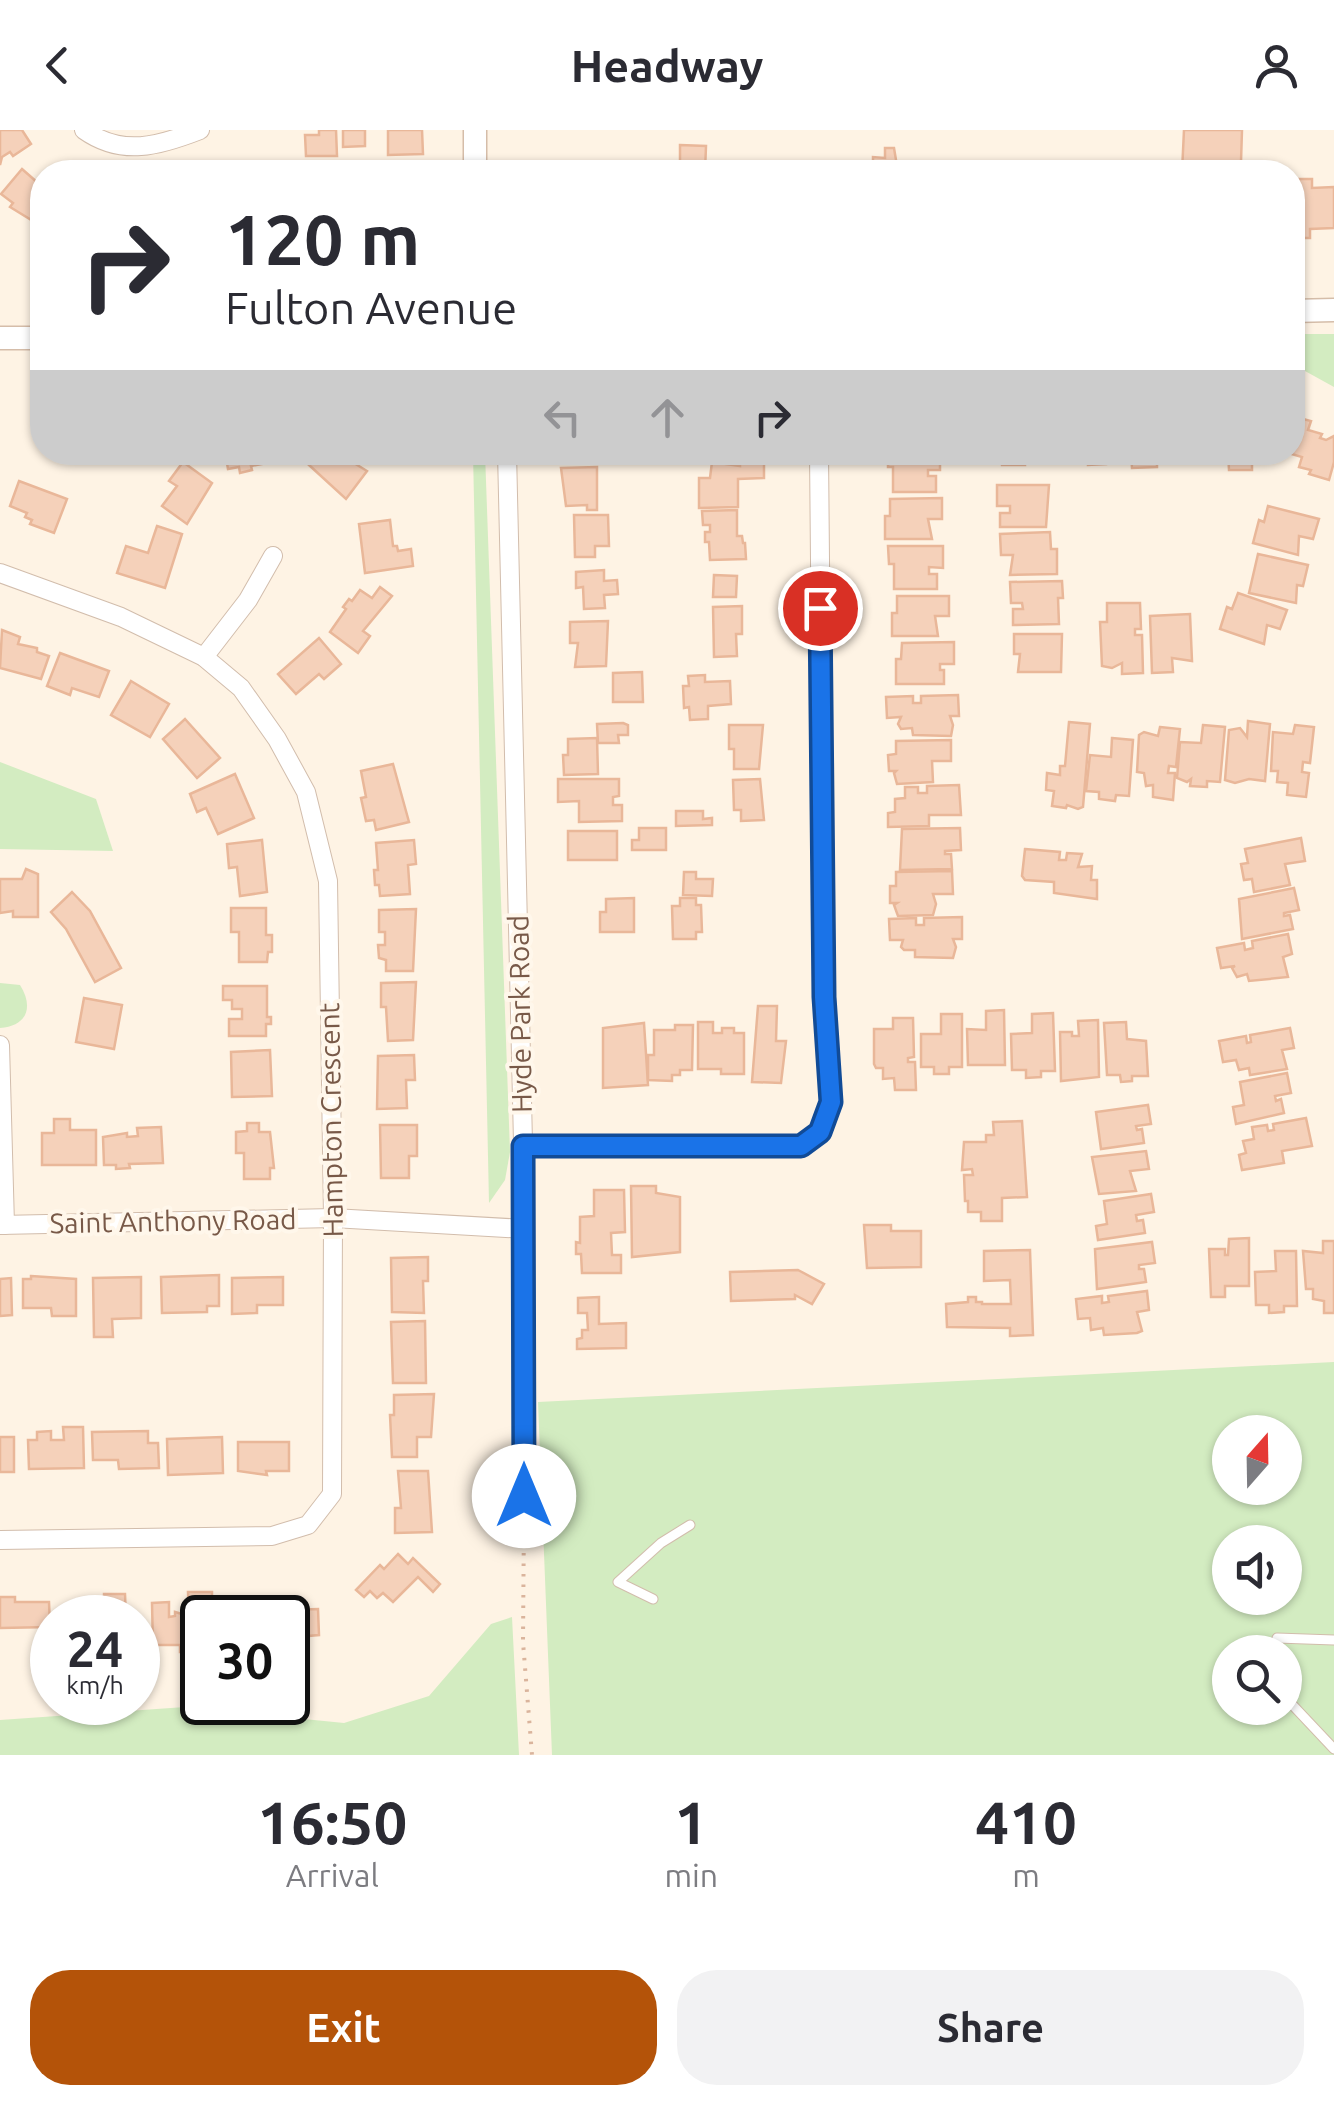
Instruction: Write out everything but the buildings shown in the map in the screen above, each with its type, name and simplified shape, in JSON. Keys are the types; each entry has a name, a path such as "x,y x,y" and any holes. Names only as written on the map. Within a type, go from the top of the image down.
{"main road":[{"path":"476,130 476,160"},
{"path":"1305,311 1334,310"},
{"path":"0,338 30,338"}],"street":[{"path":"84,130 111,145 130,148 163,145 200,130"},
{"name":"Hyde Park Road","path":"507,465 525,1229 524,1496"},
{"path":"523,1146 801,1146 820,1132 831,1102 824,997 819,465"},
{"path":"204,657 248,600 274,556"},
{"name":"Hampton Crescent","path":"0,573 121,617 204,657 241,688 276,738 306,792 328,881 333,1218 332,1494 308,1524 272,1536 0,1540"},
{"path":"0,1045 3,1225"},
{"name":"Saint Anthony Road","path":"3,1225 333,1218 525,1229"}],"lane":[{"path":"652,1599 618,1582 660,1543 690,1525"},
{"path":"1302,1639 1334,1640"},
{"path":"1302,1715 1334,1749"}],"path":[{"path":"524,1496 522,1642 532,1755"}],"green space":[{"path":"1305,334 1334,334 1334,387 1305,371"},
{"path":"473,465 485,465 510,1152 505,1180 489,1203"},
{"path":"0,762 96,799 113,851 0,849"},
{"path":"0,983 20,985 27,1008 16,1024 0,1028"},
{"path":"1334,1362 1334,1755 552,1755 538,1402"},
{"path":"512,1617 519,1755 0,1755 0,1720 30,1718 30,1725 160,1725 160,1709 180,1707 180,1725 310,1725 310,1720 344,1723 429,1696 491,1624"}],"route":[{"path":"524,1496 523,1146 801,1146 820,1132 831,1102 824,997 820,608"}]}
